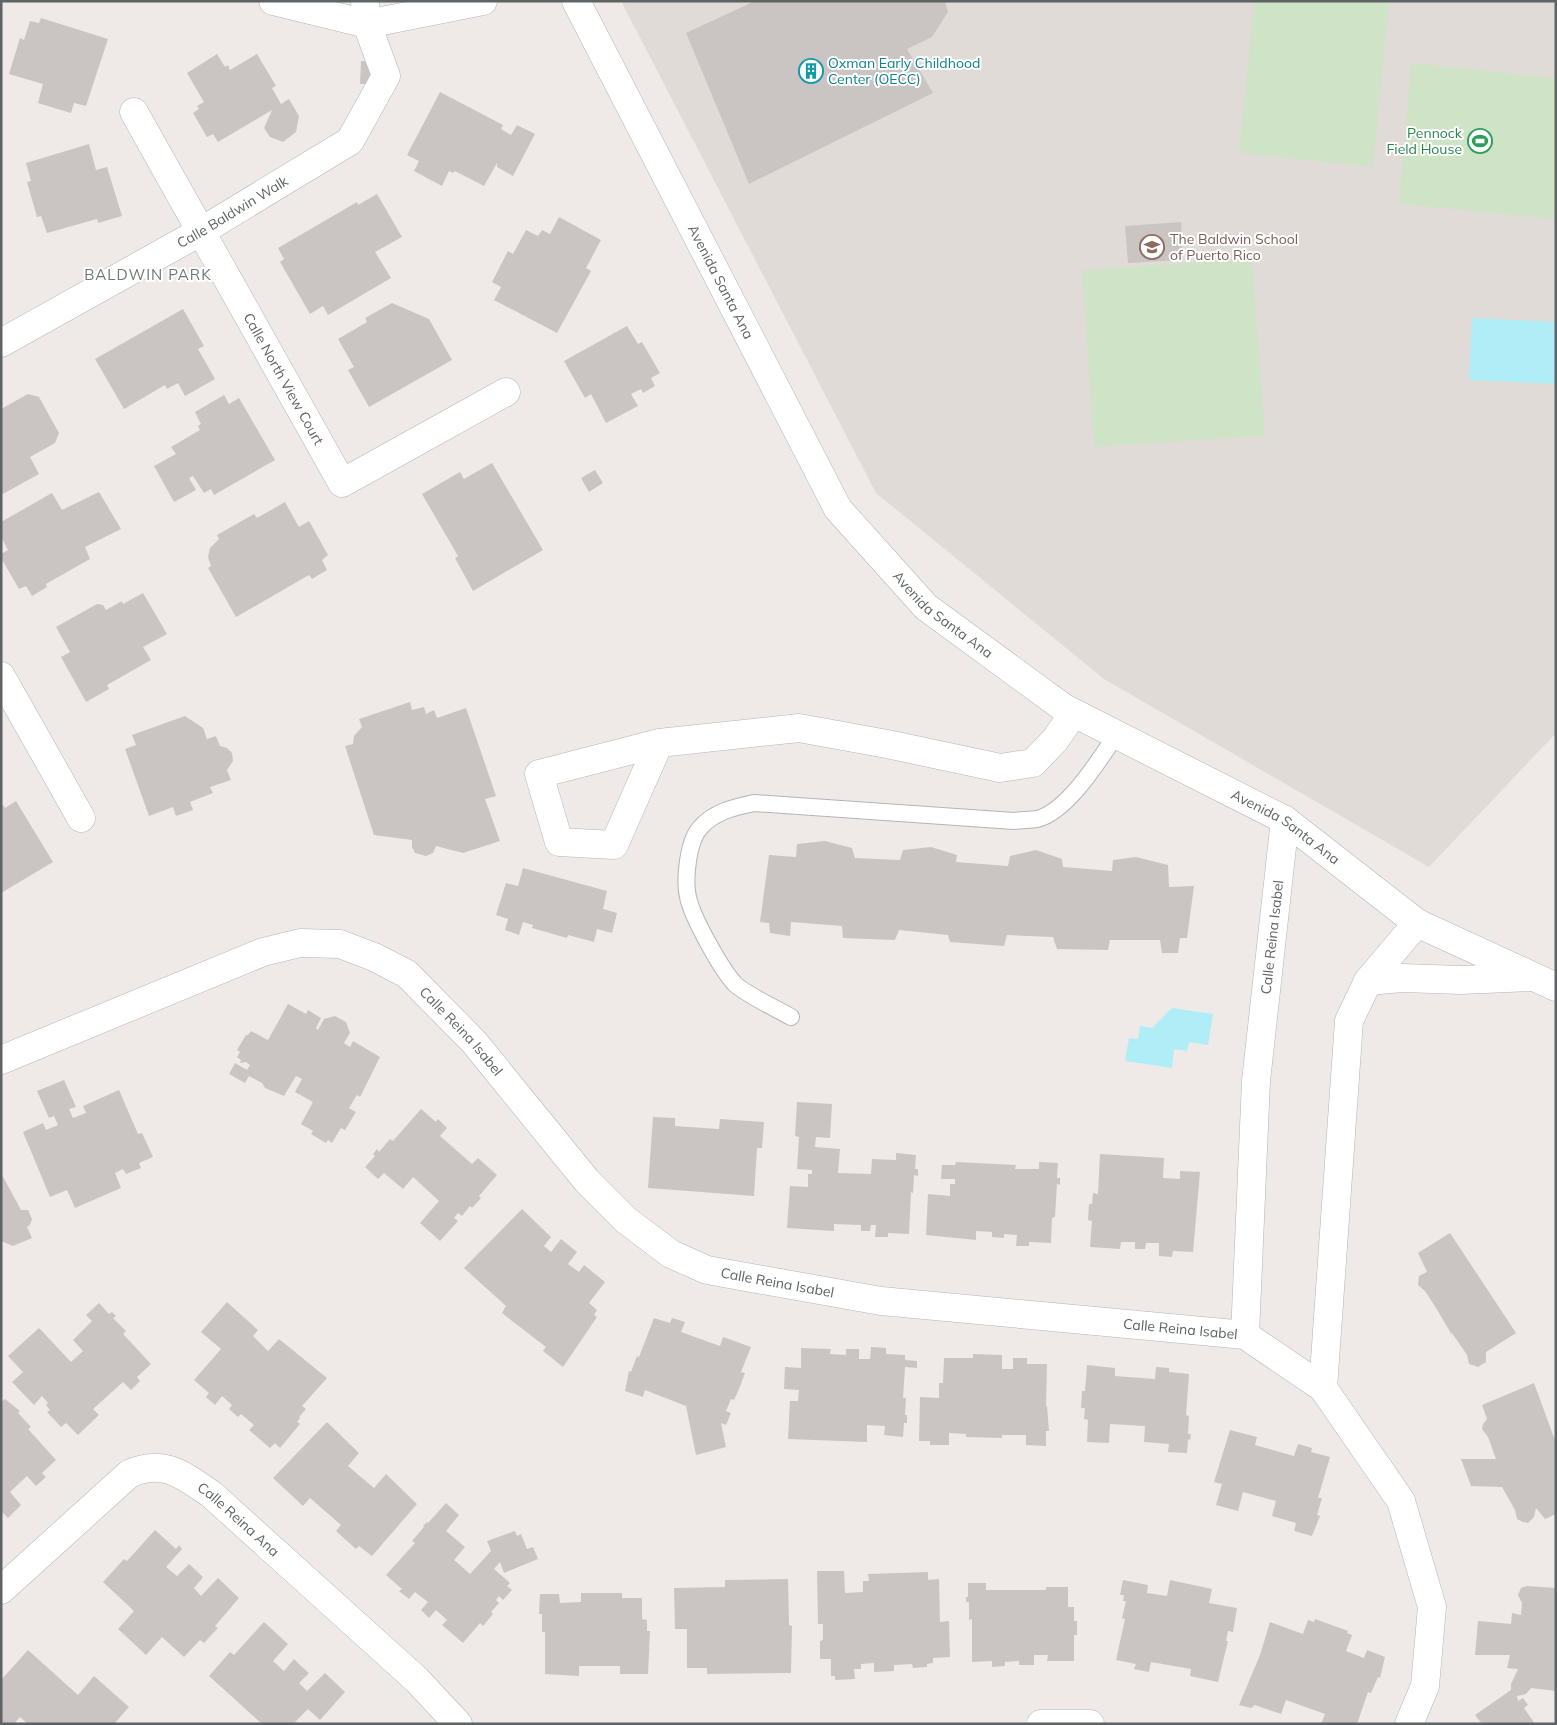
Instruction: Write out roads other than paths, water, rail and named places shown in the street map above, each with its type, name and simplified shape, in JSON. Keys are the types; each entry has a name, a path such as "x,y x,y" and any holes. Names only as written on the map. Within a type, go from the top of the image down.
{"street":[{"path":"273,1 366,12 483,1"},
{"name":"Avenida Santa Ana","path":"576,1 838,509 926,607 1073,714 1285,820 1417,923 1544,982"},
{"name":"Calle Baldwin Walk","path":"1,343 200,232 350,141 386,76 366,12"},
{"name":"Calle North View Court","path":"134,112 342,483 506,392"},
{"path":"1,676 81,818"},
{"path":"659,743 614,845 559,842 539,774 659,743 799,728 1000,768 1033,763 1054,740 1073,714"},
{"name":"Calle Reina Isabel","path":"1245,1335 1256,1081 1285,820"},
{"path":"1323,1388 1349,1021 1368,981 1417,923"},
{"name":"Calle Reina Isabel","path":"1,1060 263,952 300,943 340,944 374,957 406,974 474,1042 587,1181 626,1220 671,1254 707,1270 881,1301 1245,1335 1323,1388 1402,1501 1432,1607 1425,1686 1409,1724"},
{"path":"1368,981 1402,978 1544,982"},
{"name":"Calle Reina Ana","path":"1,1590 128,1474 144,1467 166,1468 187,1478 211,1494 417,1680 458,1724"},
{"path":"1041,1724 1090,1724"}],"lane":[{"path":"791,1017 736,984 702,934 688,897 687,881 688,854 700,828 720,813 733,807 754,803 1014,821 1039,819 1063,804 1085,782 1116,735"}],"water":[{"path":"1472,318 1556,322 1556,384 1469,380"},
{"path":"1172,1008 1213,1014 1208,1045 1189,1042 1187,1051 1174,1049 1172,1068 1125,1061 1129,1038 1138,1039 1140,1026 1152,1028"}],"place":[{"name":"Oxman Early Childhood Center (OECC)","path":"811,71"},
{"name":"Pennock Field House","path":"1480,141"},
{"name":"The Baldwin School of Puerto Rico","path":"1152,247"}],"district":[{"name":"BALDWIN PARK","path":"148,275"}]}
